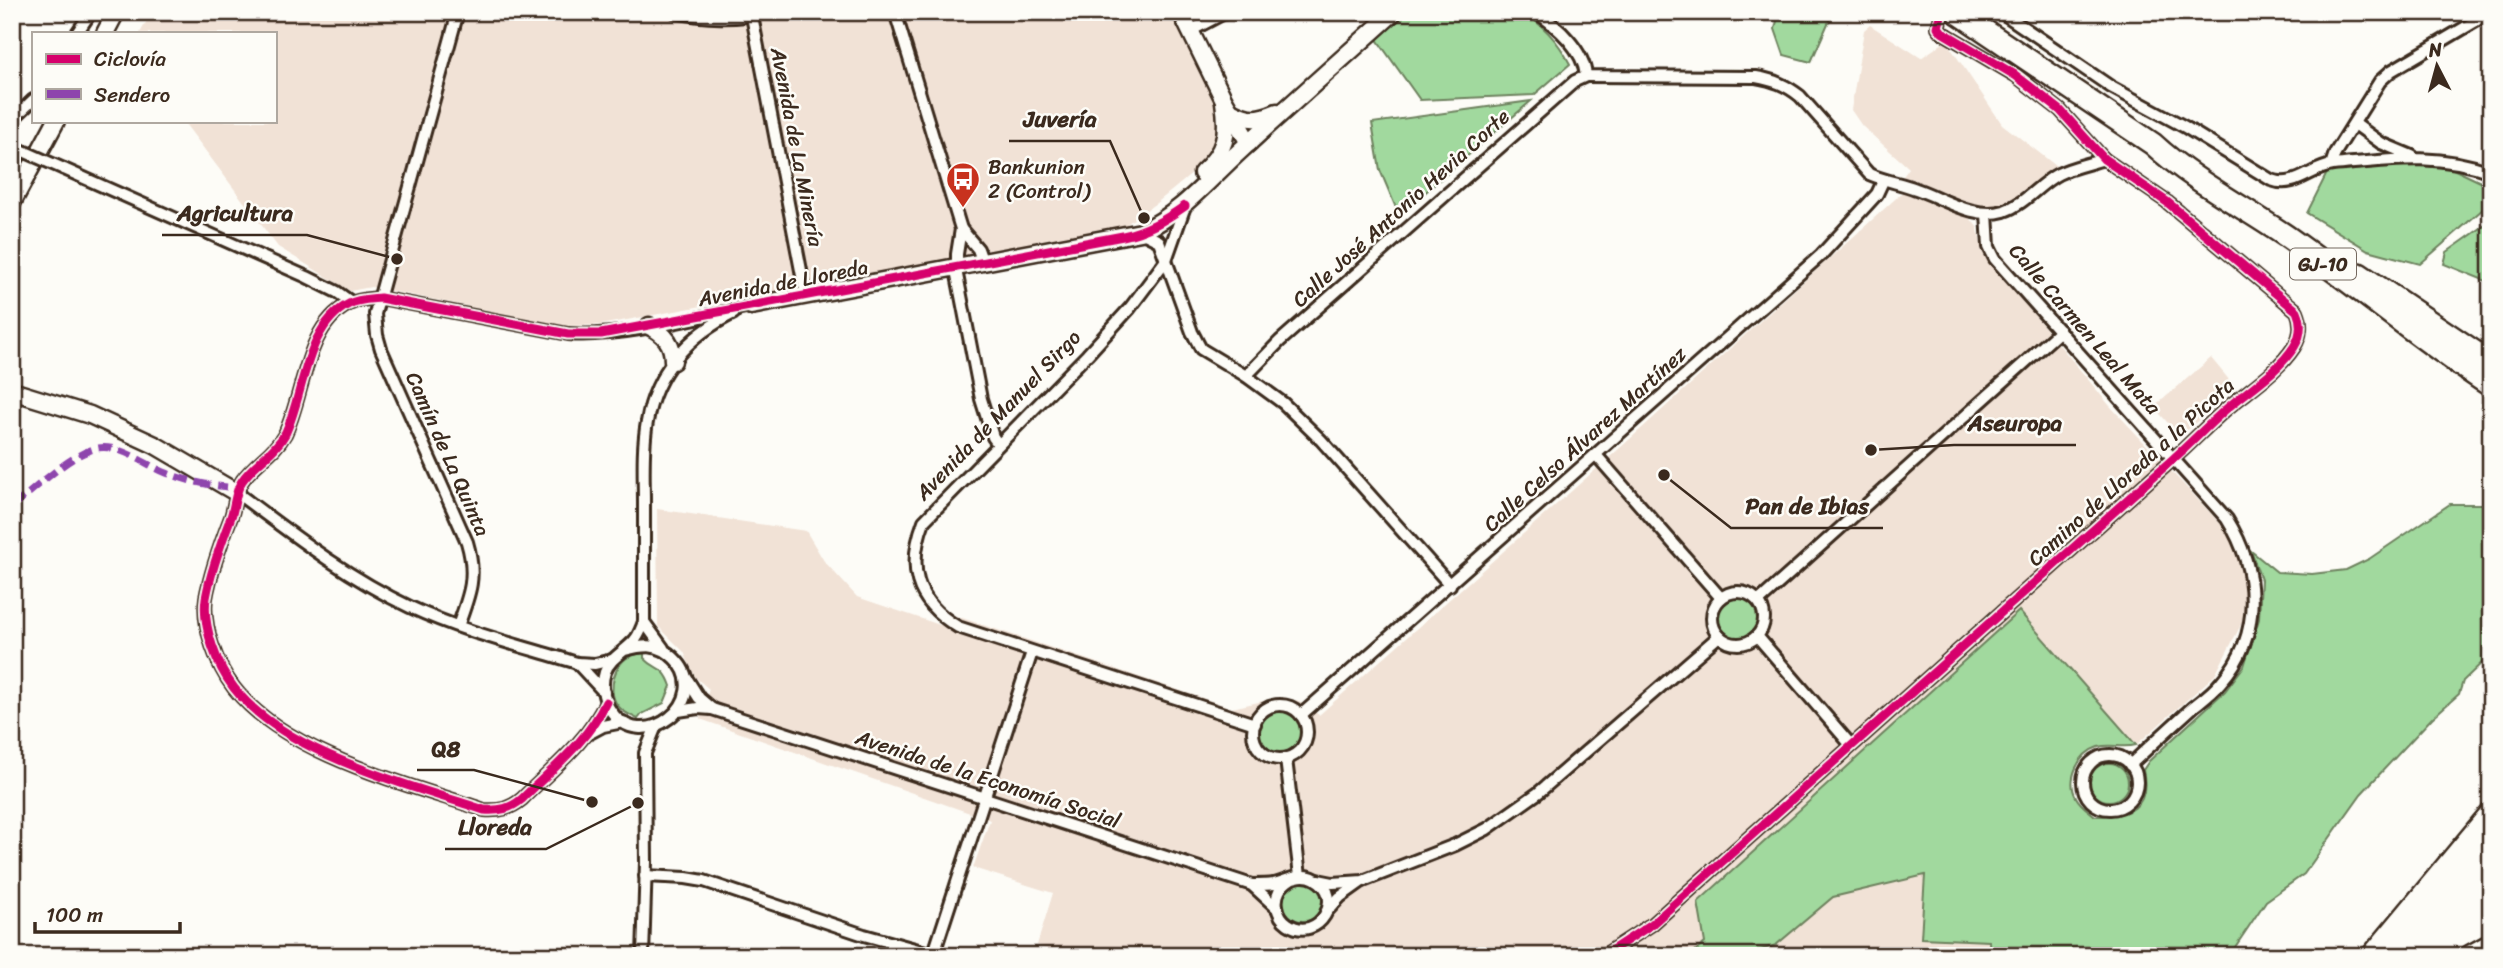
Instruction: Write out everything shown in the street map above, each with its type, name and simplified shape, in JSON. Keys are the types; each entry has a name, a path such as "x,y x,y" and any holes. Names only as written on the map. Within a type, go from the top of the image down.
{"highway":[{"name":"GJ-10","path":"1957,12 2488,375"},
{"name":"GJ-10","path":"2153,144 2178,155 2438,327 2488,375"},
{"path":"2471,956 2491,944"}],"street":[{"path":"78,32 88,18 84,12"},
{"path":"106,32 116,12"},
{"name":"Camín de La Quinta","path":"458,12 380,298 376,323 382,349 472,558 471,590 458,626"},
{"path":"675,12 691,15 752,16 765,12"},
{"path":"895,12 961,229 957,268 981,399 993,437 998,444"},
{"path":"1181,12 1249,143"},
{"path":"1190,31 1226,12"},
{"name":"Avenida de Manuel Sirgo","path":"1255,724 958,627 945,620 926,600 916,576 915,550 924,521 1130,308 1167,260 1189,201 1394,12"},
{"path":"1536,12 1561,32 1580,54 1586,67 1586,76 1772,79 1800,96 1870,174 1884,181 1915,188 1959,207 1987,213 2004,211 2057,175 2104,159"},
{"path":"2001,12 2111,87 2281,183 2291,183 2331,165 2414,157 2449,161 2491,172"},
{"path":"2331,165 2335,153 2380,81 2391,71 2476,21 2485,12"},
{"name":"Camino de Lloreda a la Picota","path":"1603,956 1652,924 2283,360 2295,346 2300,334 2297,311 2167,202 2104,159 2072,120 2051,103 2015,75 1942,32 1938,27 1942,13"},
{"name":"Avenida de La Minería","path":"752,16 804,286"},
{"name":"Calle José Antonio Hevia Corte","path":"1247,376 1280,341 1428,210 1575,80 1586,76"},
{"path":"12,120 32,101"},
{"path":"1228,105 1241,116 1260,119 1286,109"},
{"path":"1189,201 1196,179 1214,162 1225,141 1228,105"},
{"path":"12,203 55,122"},
{"path":"2355,124 2381,143 2414,157"},
{"path":"12,146 307,276 351,303"},
{"name":"Calle Celso Álvarez Martínez","path":"1301,715 1821,255 1877,194 1884,181"},
{"name":"Avenida de Lloreda","path":"380,298 568,334 601,334 1141,232 1161,223 1189,201"},
{"name":"Calle Carmen Leal Mata","path":"1987,213 1989,247 1995,259 2227,519 2237,534 2250,574 2252,612 2238,658 2222,682 2130,765"},
{"path":"961,229 978,249 983,263"},
{"path":"1141,232 1159,241 1192,332 1201,349 1247,376 1283,403 1321,440 1450,585"},
{"path":"380,298 351,303 337,311 314,346 284,436 273,452 242,481 217,554 206,599 211,637 224,672 234,688 264,719 328,754 382,776 484,810 498,811 511,808 522,799 586,735 597,719 605,697 605,672 612,660 636,639 644,622 646,422 656,390 673,361 701,332 751,306"},
{"path":"649,326 667,338 673,351 673,361"},
{"path":"1759,601 2060,331"},
{"path":"12,391 90,415 155,444 237,493 328,561 370,587 413,608 458,626 577,663 595,664 612,660"},
{"path":"1596,455 1721,598"},
{"path":"1736,591 1745,592 1759,601 1765,623 1757,636 1750,641 1734,644 1719,636 1712,621 1712,612 1721,598 1736,591"},
{"path":"644,622 677,660 699,698 712,709"},
{"path":"1363,881 1333,883 1295,877 1281,887 1277,894 1277,908 1283,920 1299,929 1316,926 1340,897 1363,881 1455,845 1513,812 1719,636"},
{"path":"1757,636 1852,745"},
{"path":"625,650 644,645 666,650"},
{"path":"645,876 704,881 826,923 933,955 1032,652"},
{"path":"577,663 605,697 612,713 628,724 645,753"},
{"path":"586,735 603,726 656,726 669,720 684,700 684,673"},
{"path":"1287,706 1301,715 1307,732 1306,741 1295,755 1286,759 1270,757 1258,747 1255,724 1264,711 1271,707 1287,706"},
{"name":"Avenida de la Economía Social","path":"678,711 712,709 1252,885 1273,884 1295,877"},
{"path":"643,956 645,753 656,726"},
{"path":"2115,756 2130,765 2137,782 2136,790 2125,805 2107,809 2091,802 2086,795 2083,778 2091,763 2098,758 2115,756"},
{"path":"1286,759 1295,877"},
{"path":"1318,880 1329,894 1328,910"},
{"name":"Avenida de la Economía Social","path":"1252,885 1277,908"}],"shaded area":[{"path":"152,12 1171,12 1216,104 1221,139 1204,164 1121,228 600,325 566,326 371,287 350,291 278,247 184,122 276,122 276,32 141,32"},
{"path":"1870,25 1921,58 1946,41 2002,124 2060,169 2004,208 1988,208 1962,202 1902,178 1909,168 1862,126 1851,110 1864,30"},
{"path":"1904,191 1970,218 1978,228 1982,252 2110,406 2232,536 2242,567 2245,599 2243,621 2215,675 2136,745 2019,611 1705,944 1689,956 1325,956 1240,950 1211,956 1068,956 1037,945 1053,893 973,868 990,820 700,719 709,689 695,677 684,652 658,626 657,509 806,531 824,561 857,597 940,625 953,615 1232,708 1281,697 1299,701 1319,715"},
{"path":"2211,358 2235,387 2180,437 2154,407"},
{"path":"1926,872 1988,935 1992,956 1736,956 1834,889"}],"green space":[{"path":"1403,12 1518,12 1534,20 1548,33 1570,64 1534,95 1420,100 1376,38"},
{"path":"1779,12 1833,12 1811,62 1784,55 1775,29"},
{"path":"1531,101 1399,215 1380,170 1372,123"},
{"path":"2432,159 2491,187 2491,202 2420,264 2368,250 2307,213 2329,169"},
{"path":"2491,221 2491,283 2444,264 2447,252"},
{"path":"2450,504 2491,504 2491,654 2463,681 2459,694 2432,718 2361,794 2304,874 2266,901 2229,956 1990,956 1989,941 1921,938 1925,875 1833,897 1776,945 1743,956 1689,956 1705,943 1698,902 2019,611 2136,745 2103,746 2091,750 2076,768 2073,782 2073,790 2078,800 2095,816 2127,812 2135,808 2144,794 2143,770 2149,761 2225,691 2244,666 2259,619 2261,580 2251,551 2277,572 2312,574 2346,570 2369,559"},
{"path":"1738,596 1753,602 1759,617 1753,632 1738,638 1723,632 1717,617 1723,602"},
{"path":"644,653 644,658 662,671 671,686 664,703 642,714 638,719 619,707 613,696 613,684 616,671 623,661 630,656"},
{"path":"1280,711 1295,717 1301,732 1295,747 1280,753 1265,747 1259,732 1265,717"},
{"path":"2109,763 2123,768 2128,782 2123,796 2109,801 2095,796 2090,782 2095,768"},
{"path":"1303,881 1311,882 1317,887 1322,893 1322,909 1317,915 1311,920 1303,921 1295,920 1289,915 1284,909 1283,901 1284,893 1289,887 1295,882"}],"railway":[{"path":"2357,956 2491,795"}],"marked path":[{"path":"12,506 75,457 98,448 123,452 179,477 227,487"}],"cycle path":[{"path":"1603,956 1652,924 2225,410 2271,373 2294,347 2298,338 2300,325 2297,311 2167,202 2104,159 2060,110 2015,75 1942,32 1938,27 1942,12"},
{"path":"606,702 579,742 522,799 500,810 484,810 385,777 315,749 256,711 234,688 217,658 206,621 206,598 211,577 240,485 285,434 314,345 334,314 353,302 380,298 568,334 601,334 1123,236 1156,224 1185,206"}],"place":[{"name":"Bankunion 2 (Control)","path":"963,209"},
{"name":"Juvería","path":"1144,218"},
{"name":"Agricultura","path":"397,259"},
{"name":"Aseuropa","path":"1871,450"},
{"name":"Pan de Ibias","path":"1664,475"},
{"name":"Q8","path":"592,802"},
{"name":"Lloreda","path":"638,803"}]}
